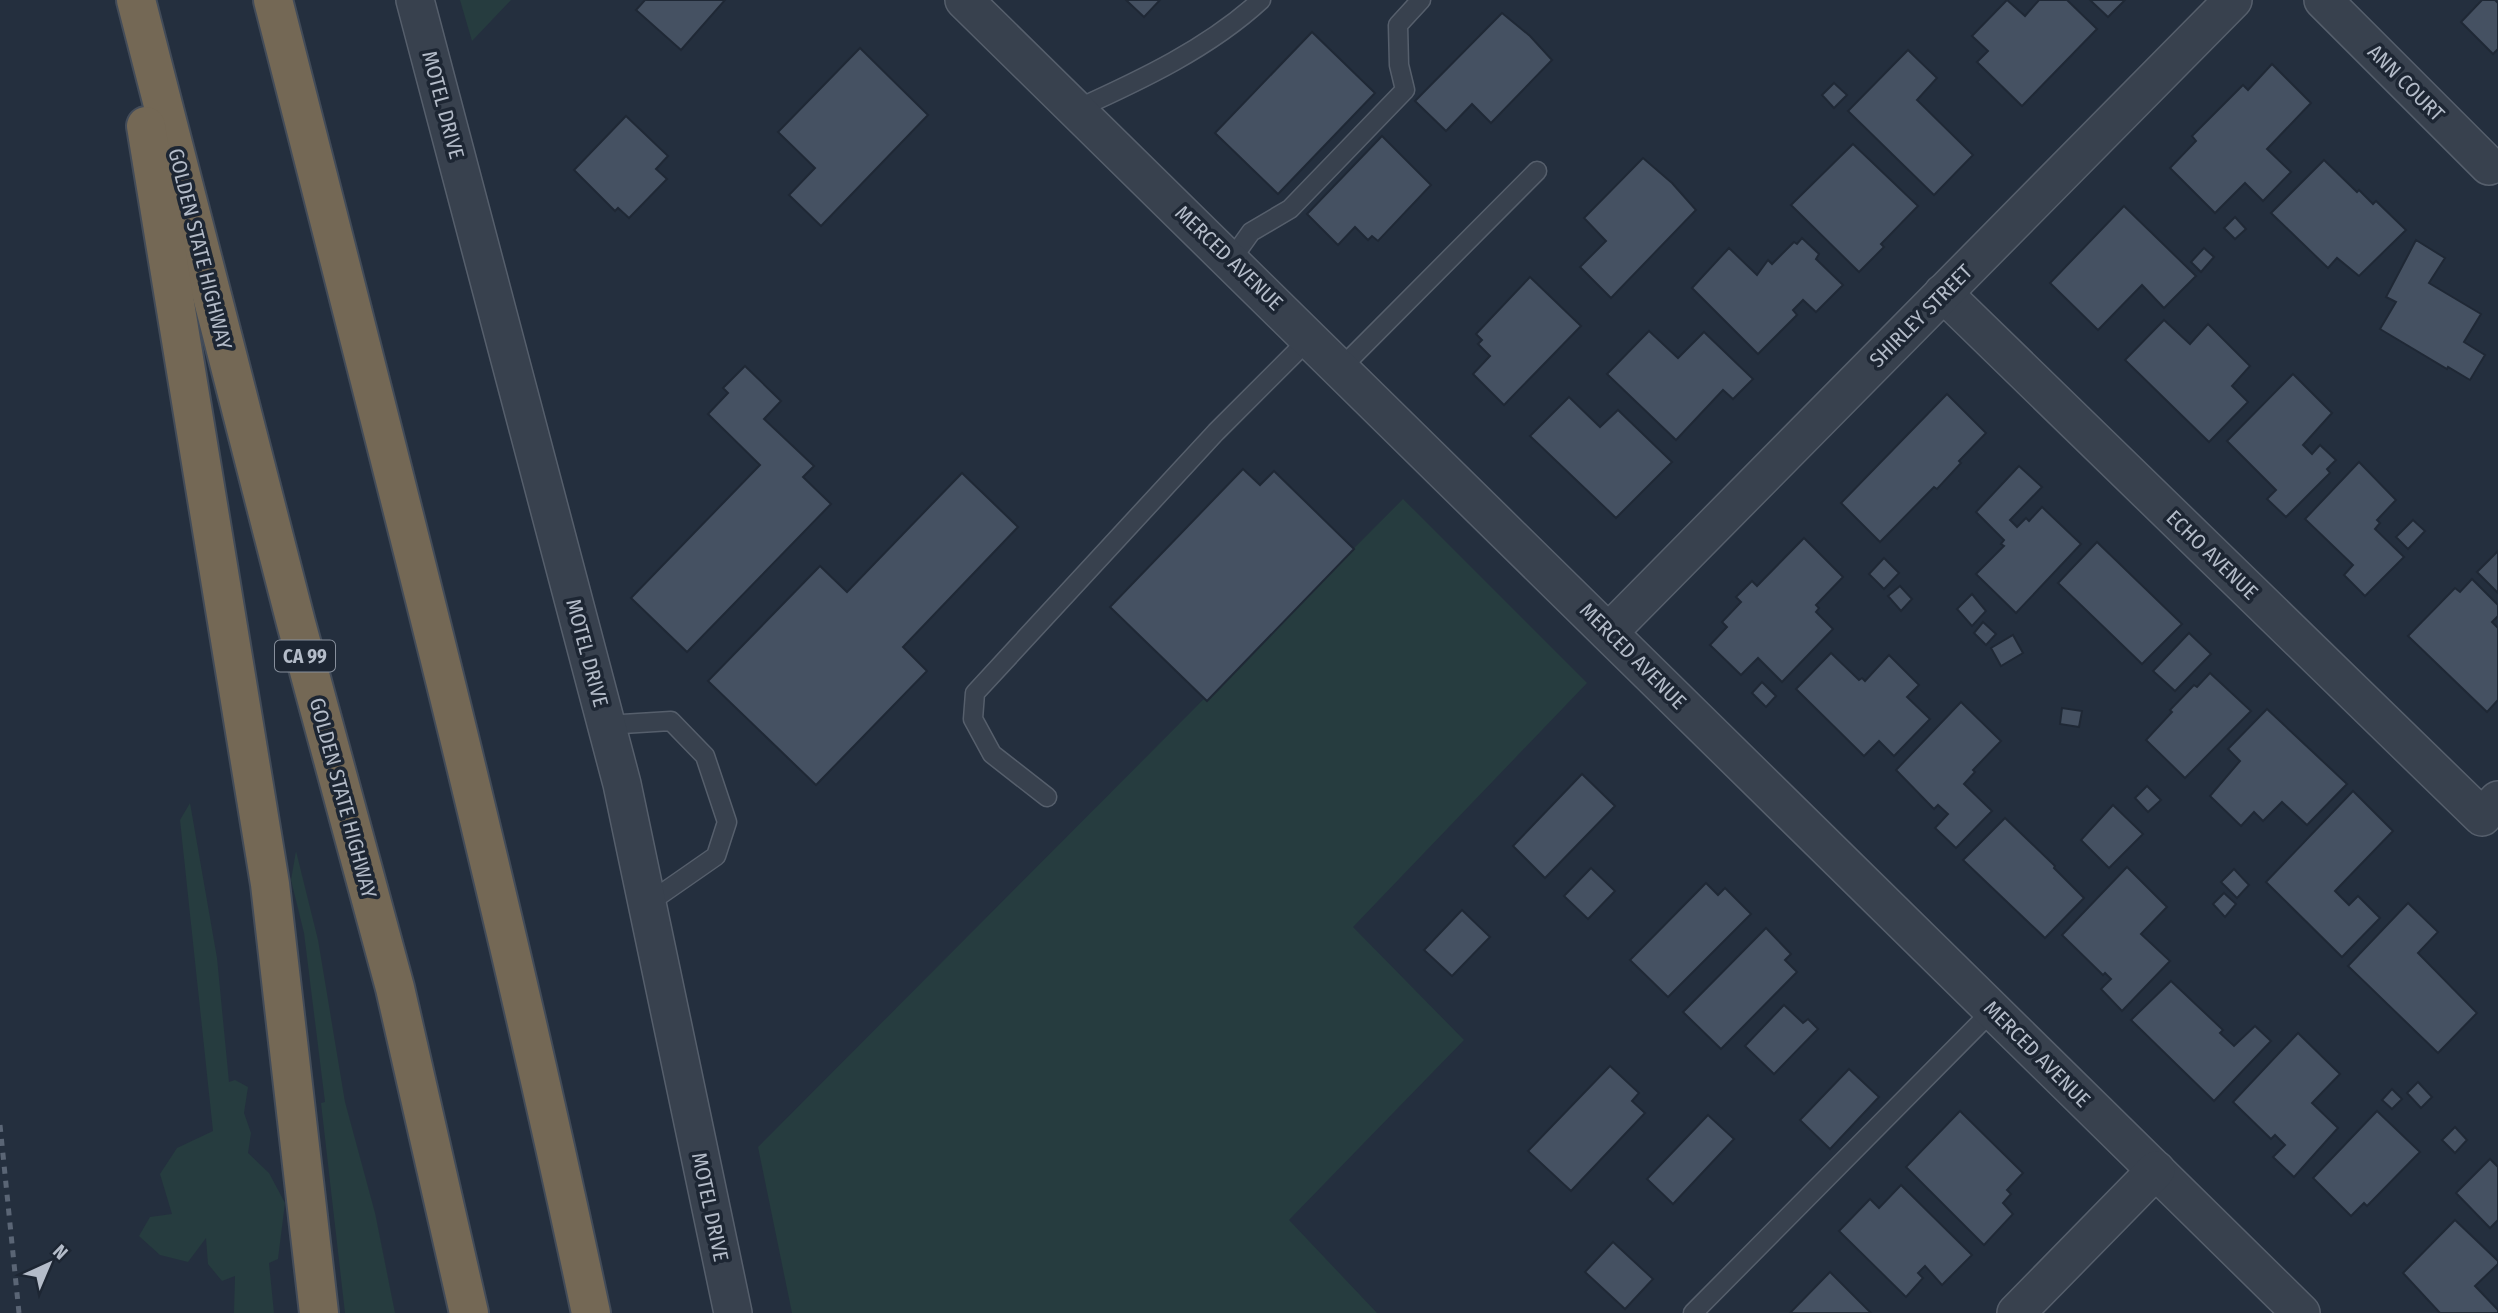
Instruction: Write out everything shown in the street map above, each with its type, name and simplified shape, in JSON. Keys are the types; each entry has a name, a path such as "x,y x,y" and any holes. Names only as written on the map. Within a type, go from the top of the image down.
{"highway":[{"path":"125,0 270,884 319,1313"},
{"name":"GOLDEN STATE HIGHWAY","path":"136,0 296,623 395,988 469,1313"},
{"path":"273,0 401,501 539,1072 591,1313"}],"street":[{"name":"MOTEL DRIVE","path":"415,0 622,784 733,1313"},
{"name":"MERCED AVENUE","path":"964,0 2301,1313"},
{"name":"SHIRLEY STREET","path":"1609,632 2234,0"},
{"name":"ANN COURT","path":"2323,0 2489,166"},
{"name":"ECHO AVENUE","path":"1943,293 2490,808"},
{"path":"2015,1313 2156,1170"}],"lane":[{"path":"1077,109 1183,57 1247,13 1261,0"},
{"path":"1231,260 1251,232 1290,209 1405,90 1399,65 1398,25 1421,0"},
{"path":"1341,368 1537,171"},
{"path":"1046,797 992,754 973,719 975,693 1216,432 1311,338"},
{"path":"606,726 671,721 705,756 727,822 716,856 647,904"},
{"path":"1693,1313 1993,1010"}],"green space":[{"path":"460,0 511,0 472,41"},
{"path":"1403,499 1587,683 1353,927 1464,1040 1289,1220 1377,1313 792,1313 758,1147"},
{"path":"190,803 217,958 229,1082 235,1080 248,1087 244,1113 251,1133 248,1153 269,1173 285,1203 278,1259 269,1263 274,1313 234,1313 235,1276 222,1281 208,1264 206,1238 188,1262 160,1255 139,1236 150,1217 172,1214 160,1174 177,1148 213,1131 180,820"},
{"path":"296,851 318,940 345,1102 375,1213 395,1313 345,1313 321,1103 325,1102 304,933 291,880"}],"building":[{"path":"645,0 725,0 681,50 636,10"},
{"path":"1126,0 1160,0 1144,17"},
{"path":"2007,0 2025,16 2039,0 2067,0 2097,29 2022,106 1977,62 1988,51 1972,36"},
{"path":"2090,0 2125,0 2108,17"},
{"path":"2482,0 2495,0 2498,3 2498,49 2493,54 2461,22"},
{"path":"1502,13 1530,36 1552,60 1491,123 1472,104 1446,131 1415,101"},
{"path":"1312,32 1375,93 1278,194 1215,133"},
{"path":"860,48 928,115 821,226 789,195 815,168 778,132"},
{"path":"1908,50 1937,78 1917,100 1973,155 1934,195 1848,111"},
{"path":"2272,64 2311,103 2267,149 2291,172 2263,201 2245,183 2215,213 2170,168 2196,141 2192,136 2243,85 2248,90"},
{"path":"1834,83 1847,95 1834,108 1822,95"},
{"path":"626,116 668,156 656,169 667,179 629,218 618,208 615,211 574,170"},
{"path":"1382,136 1431,185 1378,241 1372,236 1368,240 1355,227 1338,245 1307,214"},
{"path":"1853,144 1918,206 1881,244 1884,247 1859,272 1791,205"},
{"path":"1643,158 1672,183 1696,210 1611,298 1580,267 1606,241 1584,218"},
{"path":"2324,160 2357,192 2359,190 2373,204 2376,201 2406,230 2359,276 2337,258 2328,268 2271,213"},
{"path":"2124,206 2196,276 2164,308 2142,285 2098,330 2050,283"},
{"path":"2235,217 2246,229 2235,239 2224,228"},
{"path":"1802,238 1819,254 1816,259 1843,285 1816,312 1803,300 1793,310 1797,315 1758,354 1692,288 1729,248 1757,275 1768,260 1772,264 1794,242 1797,244"},
{"path":"2416,240 2445,258 2429,283 2481,314 2464,342 2485,355 2470,380 2380,329 2396,302 2386,297"},
{"path":"2204,248 2214,257 2201,272 2191,262"},
{"path":"1530,277 1581,326 1504,405 1473,374 1490,356 1478,344 1482,340 1476,334"},
{"path":"2164,320 2190,344 2208,324 2250,366 2232,386 2248,402 2209,442 2125,360"},
{"path":"1649,331 1678,358 1704,332 1753,379 1733,399 1723,390 1676,440 1607,374"},
{"path":"745,366 781,401 764,419 814,466 803,477 831,504 687,652 631,598 760,465 708,414 728,393 723,388"},
{"path":"2293,374 2332,413 2303,445 2312,454 2320,445 2336,460 2327,469 2330,473 2286,517 2267,499 2276,490 2227,441"},
{"path":"1947,394 1986,433 1937,489 1934,487 1880,542 1841,503"},
{"path":"1569,397 1600,427 1618,410 1672,462 1616,518 1530,436"},
{"path":"2359,462 2396,500 2377,520 2380,523 2375,529 2404,557 2365,596 2344,575 2353,565 2305,519"},
{"path":"2019,466 2042,487 2010,520 2017,527 2026,518 2029,521 2042,507 2081,544 2016,613 1976,574 2004,546 2001,544 2004,540 1976,512"},
{"path":"1243,469 1260,485 1274,471 1354,549 1207,701 1110,607"},
{"path":"962,473 1018,527 903,647 927,671 816,785 708,681 820,566 847,592"},
{"path":"2413,520 2425,531 2408,549 2396,537"},
{"path":"1804,538 1843,577 1816,605 1819,608 1816,612 1833,629 1782,682 1758,658 1741,675 1710,645 1727,627 1722,622 1741,602 1736,597 1752,581 1757,586"},
{"path":"2097,542 2182,624 2142,664 2058,583"},
{"path":"2498,551 2498,593 2477,572"},
{"path":"1884,558 1899,573 1884,589 1869,574"},
{"path":"2472,579 2498,605 2498,616 2492,622 2498,628 2498,700 2487,712 2408,636 2455,588 2460,592"},
{"path":"1900,586 1912,599 1901,611 1888,596"},
{"path":"1972,594 1986,611 1972,626 1957,609"},
{"path":"1983,622 1996,634 1986,645 1974,633"},
{"path":"2189,633 2211,654 2175,691 2153,671"},
{"path":"2013,635 2023,653 2001,666 1991,648"},
{"path":"1831,653 1859,680 1862,678 1865,681 1889,655 1919,685 1907,697 1930,719 1894,756 1879,741 1864,756 1796,689"},
{"path":"2210,673 2251,711 2185,778 2146,740 2172,712 2170,710"},
{"path":"1762,682 1776,696 1766,707 1752,693"},
{"path":"1961,702 2001,741 1973,770 1975,772 1964,784 1992,811 1956,848 1935,828 1948,814 1938,805 1934,809 1896,770"},
{"path":"2062,708 2082,711 2079,727 2060,724"},
{"path":"2267,709 2347,784 2307,825 2282,802 2263,821 2254,812 2241,826 2210,796 2240,761 2228,749"},
{"path":"1582,774 1615,806 1545,878 1513,846"},
{"path":"2147,786 2161,800 2148,812 2135,798"},
{"path":"2353,791 2393,831 2335,891 2349,905 2358,896 2380,918 2342,957 2266,882"},
{"path":"2113,805 2143,834 2109,868 2081,840"},
{"path":"2005,818 2084,898 2045,938 1963,860"},
{"path":"2127,867 2167,907 2141,934 2170,961 2122,1011 2101,989 2111,979 2105,973 2103,975 2062,935"},
{"path":"1591,868 1615,891 1588,919 1564,896"},
{"path":"2234,869 2249,885 2237,898 2221,882"},
{"path":"1706,883 1718,895 1725,888 1751,914 1668,997 1630,960"},
{"path":"2224,893 2236,904 2225,917 2213,904"},
{"path":"2408,903 2438,932 2418,953 2477,1013 2438,1053 2348,966"},
{"path":"1462,910 1490,937 1452,976 1424,950"},
{"path":"1766,928 1791,954 1785,960 1797,972 1721,1049 1683,1012"},
{"path":"2171,981 2223,1030 2220,1033 2234,1046 2255,1026 2271,1041 2214,1101 2131,1020"},
{"path":"1784,1005 1803,1023 1808,1019 1818,1029 1774,1074 1745,1046"},
{"path":"2298,1033 2340,1074 2312,1103 2338,1128 2294,1177 2273,1157 2285,1145 2275,1135 2271,1139 2233,1102"},
{"path":"1610,1066 1639,1093 1632,1101 1645,1113 1571,1191 1528,1151"},
{"path":"1849,1069 1879,1097 1830,1149 1800,1120"},
{"path":"2418,1082 2432,1097 2421,1108 2407,1093"},
{"path":"2392,1089 2402,1099 2392,1109 2382,1100"},
{"path":"1960,1111 2023,1173 2007,1190 2011,1194 2003,1203 2013,1214 1984,1245 1906,1167"},
{"path":"2377,1111 2420,1152 2367,1206 2364,1203 2351,1216 2313,1178"},
{"path":"1708,1115 1734,1139 1673,1204 1647,1179"},
{"path":"2455,1127 2467,1140 2455,1153 2442,1140"},
{"path":"2490,1159 2498,1167 2498,1220 2490,1228 2456,1193"},
{"path":"1901,1185 1972,1255 1942,1285 1925,1266 1918,1273 1923,1278 1906,1297 1839,1231 1870,1199 1879,1208"},
{"path":"2455,1220 2498,1261 2475,1286 2498,1313 2440,1313 2403,1273"},
{"path":"1613,1242 1653,1279 1625,1309 1585,1272"},
{"path":"1830,1272 1871,1313 1790,1313"}],"railway":[{"path":"0,1125 19,1313"}]}
